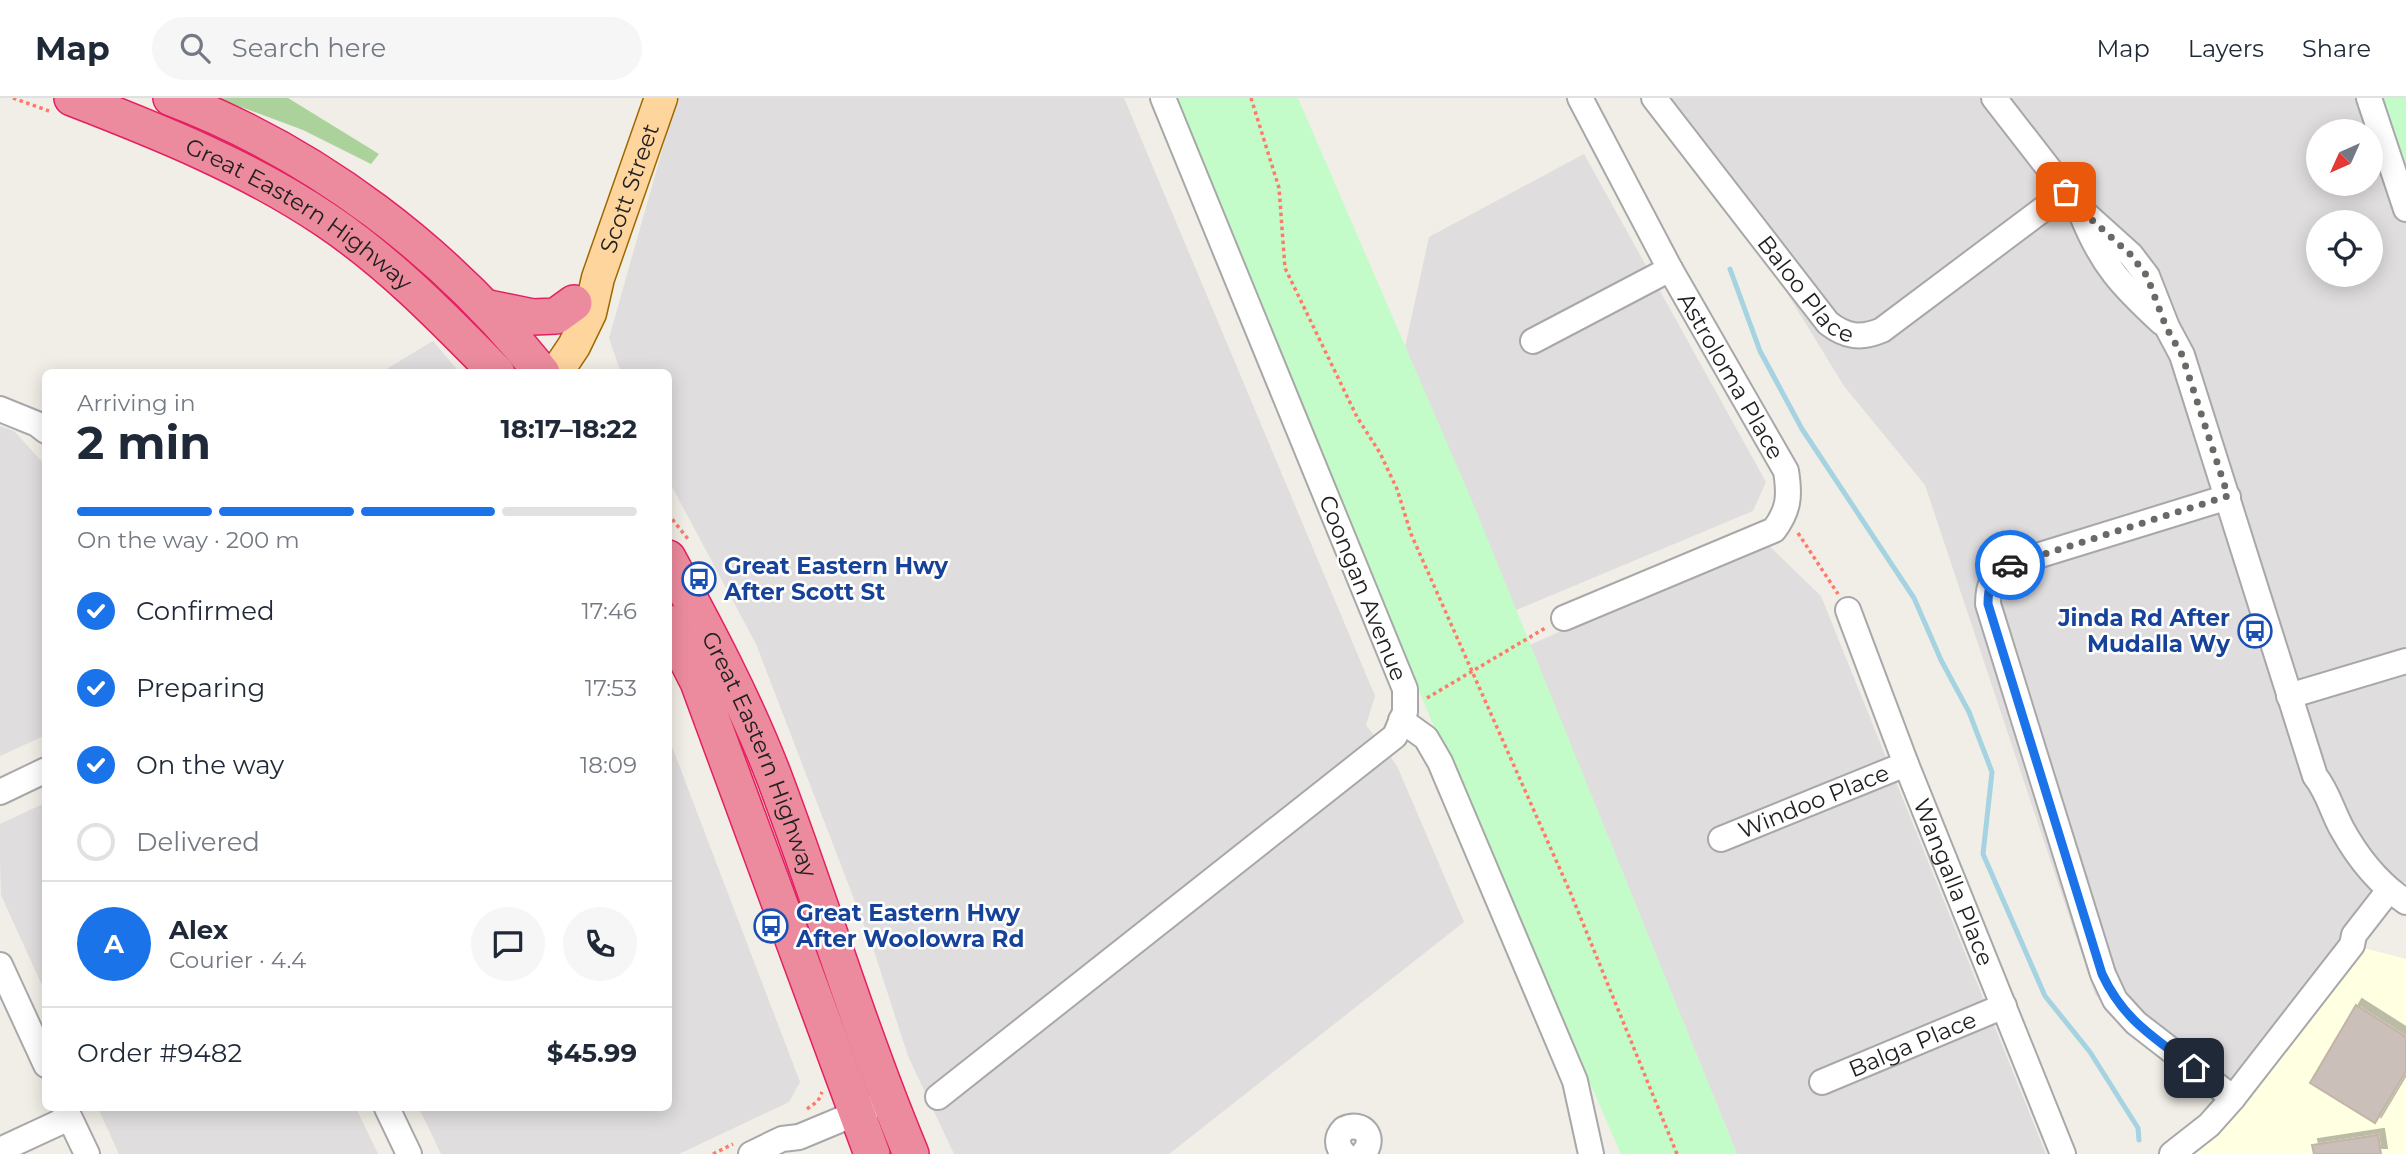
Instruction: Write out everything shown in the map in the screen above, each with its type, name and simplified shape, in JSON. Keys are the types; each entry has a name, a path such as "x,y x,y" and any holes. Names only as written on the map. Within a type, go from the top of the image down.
{"highway":[{"name":"Great Eastern Highway","path":"171,98 199,108 345,189 433,259 484,307 537,369"},
{"name":"Great Eastern Highway","path":"62,105 162,133 223,161 327,220 367,250 444,318 493,369"},
{"path":"484,307 533,317 556,316 574,303"},
{"name":"Great Eastern Highway","path":"672,565 713,641 772,772 885,1089 911,1154"},
{"name":"Great Eastern Highway","path":"672,630 698,682 843,1097 872,1154"}],"main road":[{"name":"Scott Street","path":"540,369 574,346 590,313 598,278 661,98"},
{"name":"Scott Street","path":"538,369 574,303 598,278"}],"street":[{"name":"Coongan Avenue","path":"1163,98 1405,690 1403,716"},
{"name":"Astroloma Place","path":"1580,98 1670,269 1786,471 1790,496 1786,515"},
{"name":"Baloo Place","path":"1654,98 1828,323 1839,332 1853,336 1868,336 1882,330 2073,201"},
{"path":"2369,98 2406,209"},
{"path":"2003,101 2073,201 2112,275 2166,327 2182,355 2315,776 2324,787 2341,828 2395,903 2354,935 2352,945 2233,1098 2210,1125 2172,1154"},
{"path":"1533,341 1670,269"},
{"path":"0,409 42,428"},
{"path":"2228,496 2011,564 1993,577 1988,589 1988,604 2102,974 2115,1000 2136,1023 2233,1098"},
{"path":"1564,618 1774,530 1786,515"},
{"name":"Wangalla Place","path":"1848,611 1906,764 2063,1154"},
{"path":"2288,696 2406,660"},
{"path":"939,1097 1395,736 1403,716 1426,738 1440,762 1575,1081 1591,1154"},
{"name":"Windoo Place","path":"1721,839 1906,764"},
{"path":"0,792 42,772"},
{"path":"0,965 42,1056"},
{"name":"Balga Place","path":"1822,1082 2004,1006"},
{"path":"744,1148 799,1138 843,1097 885,1089"},
{"path":"388,1111 409,1154"},
{"path":"0,1150 67,1113 87,1154"},
{"path":"1344,1154 1339,1149 1338,1138 1344,1129 1354,1125 1364,1129 1369,1138 1368,1147 1363,1154"}],"path":[{"path":"13,98 62,105"},
{"path":"1251,98 1279,188 1285,268 1357,417 1380,453 1397,489 1411,534 1581,919 1678,1154"},
{"path":"1786,515 1848,611"},
{"path":"1403,716 1472,670 1564,618"},
{"path":"798,1113 818,1101 843,1097"},
{"path":"713,1154 744,1148"}],"shaded area":[{"path":"677,98 1124,98 1375,696 1366,725 1397,766 1464,922 1169,1154 954,1154 908,1056 874,951 756,644 672,487 672,369 620,369 609,338"},
{"path":"1645,98 2384,98 2406,167 2406,883 2404,882 2234,1110 2114,1019 2095,994 1925,485 1844,386 1766,259"},
{"path":"1584,154 1766,482 1753,511 1516,610 1405,347 1429,237"},
{"path":"433,341 457,369 387,369"},
{"path":"0,426 14,431 42,462 42,737 0,756"},
{"path":"1763,540 1821,596 2046,1154 1737,1154 1530,645"},
{"path":"672,747 800,1082 789,1102 679,1154 441,1154 420,1111 672,1111"},
{"path":"42,804 42,985 1,895 0,824"},
{"path":"2352,945 2406,959 2406,1154 2172,1154"},
{"path":"99,1111 357,1111 378,1154 119,1154"}],"green space":[{"path":"217,98 288,98 379,154 371,164 303,130"},
{"path":"1175,98 1298,98 1473,503 1737,1154 1621,1154 1429,715"},
{"path":"2384,98 2406,98 2406,167"}],"building":[{"path":"2356,1005 2406,1037 2406,1071 2375,1123 2310,1083"},
{"path":"2378,1135 2381,1154 2314,1154 2312,1145"}],"waterway":[{"path":"1730,269 1760,351 1802,429 1914,598 1941,660 1969,712 1992,772 1983,854 2045,996 2090,1052 2138,1128 2139,1140"}],"way so far":[{"path":"2010,565 2228,496 2182,355 2166,327 2147,276 2131,255 2081,210 2066,192"}],"place":[{"name":"Great Eastern Hwy After Scott St","path":"699,579"},
{"name":"Jinda Rd After Mudalla Wy","path":"2255,631"},
{"name":"Great Eastern Hwy After Woolowra Rd","path":"771,926"}],"route":[{"path":"2010,565 1993,577 1988,589 1988,604 2102,974 2115,1000 2136,1023 2194,1068"}]}
